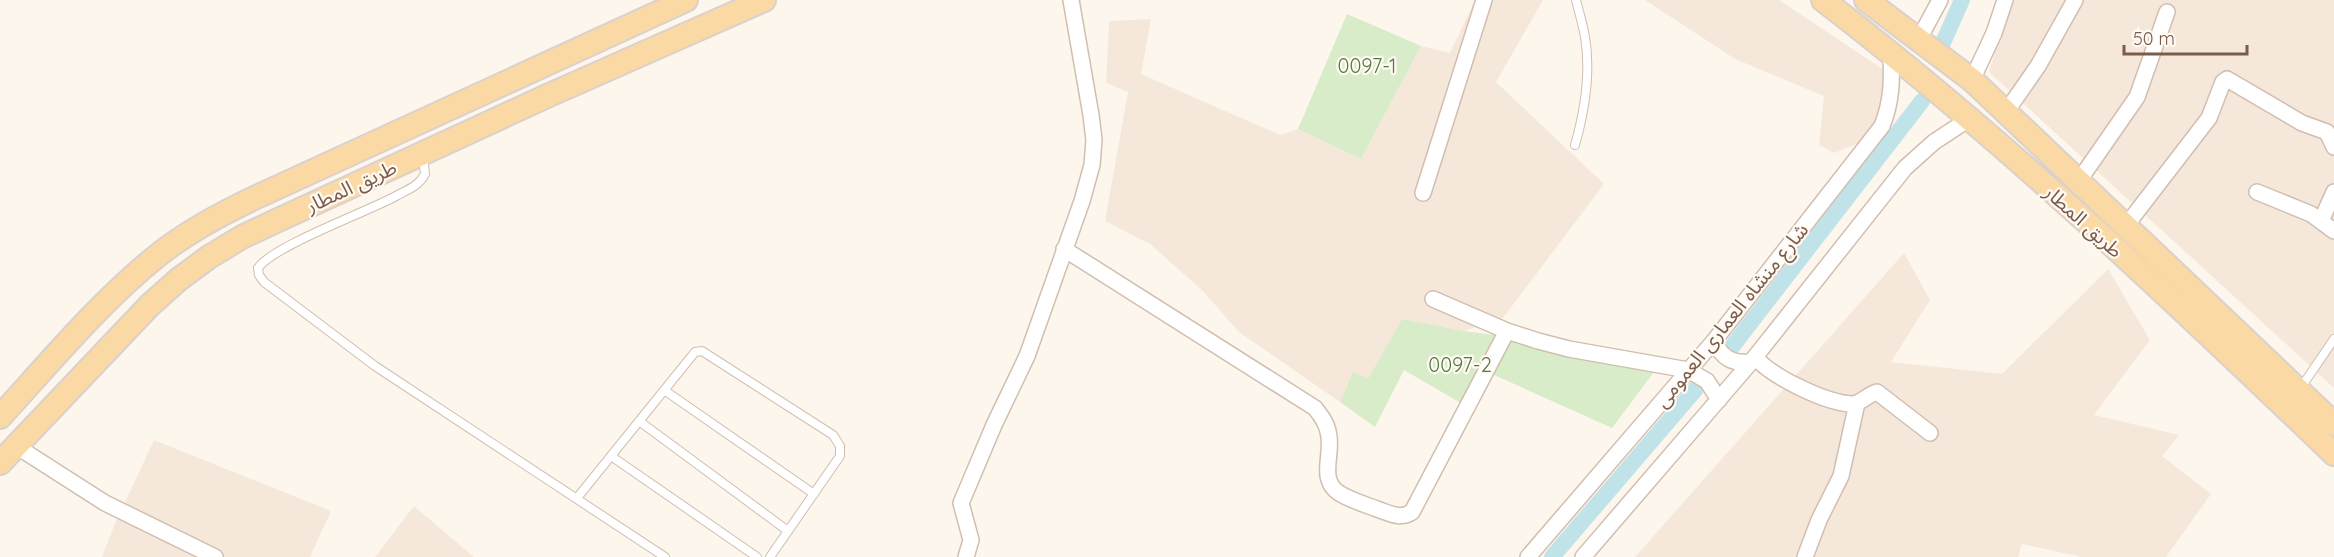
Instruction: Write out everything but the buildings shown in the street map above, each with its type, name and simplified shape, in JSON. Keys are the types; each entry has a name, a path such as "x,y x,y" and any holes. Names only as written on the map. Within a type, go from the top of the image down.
{"main road":[{"name":"طريق المطار","path":"0,417 126,282 191,232 226,211 686,0"},
{"name":"طريق المطار","path":"0,463 150,305 194,268 242,237 422,153 764,0"},
{"name":"طريق المطار","path":"1823,0 1970,119 2192,318 2334,454"},
{"name":"طريق المطار","path":"1866,0 1972,80 2334,424"}],"street":[{"path":"966,557 970,540 961,503 994,425 1027,356 1082,201 1092,165 1094,140 1071,0"},
{"path":"1423,193 1484,0"},
{"path":"1919,39 1940,0"},
{"path":"1972,80 1994,33 2004,0"},
{"path":"2006,112 2038,66 2075,0"},
{"path":"2078,182 2135,101 2167,12"},
{"name":"شارع منشاه العمارى العمومى","path":"1528,557 1714,341 1882,126 1889,108 1892,88 1891,54"},
{"path":"2125,227 2209,118 2223,82 2227,79 2302,123 2327,132 2334,147"},
{"path":"1583,557 1753,360 1905,168 1934,142 1970,119"},
{"path":"2257,192 2312,214 2334,231"},
{"path":"2321,221 2334,192"},
{"path":"1064,249 1315,408 1323,418 1330,439 1328,478 1331,485 1337,492 1358,502 1399,516 1412,512 1507,331"},
{"path":"1433,299 1507,331 1569,349 1688,370 1707,381 1719,400"},
{"path":"1714,341 1719,352 1728,360 1739,363 1753,360 1788,382 1836,401 1857,403 1877,392 1930,433"},
{"path":"1805,557 1819,520 1842,476 1857,403"},
{"path":"16,446 105,503 215,557"}],"lane":[{"path":"1575,145 1585,103 1587,60 1585,36 1576,0"},
{"path":"422,153 425,174 417,185 373,209 277,253 261,263 258,268 259,275 264,282 375,366 665,557"},
{"path":"2299,391 2334,339"},
{"path":"577,498 695,352 702,351 838,440 840,456 770,557"},
{"path":"664,390 814,494"},
{"path":"639,421 788,531"},
{"path":"611,456 757,557"}],"shaded area":[{"path":"1475,0 1543,0 1496,82 1604,184 1503,318 1464,331 1402,319 1368,380 1353,372 1340,402 1239,332 1203,291 1150,244 1105,221 1128,92 1106,83 1109,21 1151,19 1141,74 1280,135 1298,129 1361,159 1421,46 1450,53"},
{"path":"1645,0 1779,0 1893,76 1872,138 1834,153 1819,145 1824,96 1735,59"},
{"path":"2011,0 2334,0 2334,388 1989,72"},
{"path":"1904,253 1930,300 1891,362 2002,374 2108,269 2150,340 2094,415 2179,435 2162,456 2211,494 2166,557 2082,557 2022,544 2018,557 1635,557"},
{"path":"154,440 331,511 310,557 102,557"},
{"path":"414,506 474,557 375,557"}],"green space":[{"name":"0097-1","path":"1347,14 1421,46 1361,159 1298,129"},
{"name":"0097-2","path":"1402,319 1523,339 1657,368 1612,428 1492,374 1471,409 1404,370 1375,427 1340,402 1353,372 1368,379"}],"waterway":[{"path":"1942,45 1962,0"},
{"path":"1728,352 1922,101"},
{"path":"1552,557 1696,389"}]}
